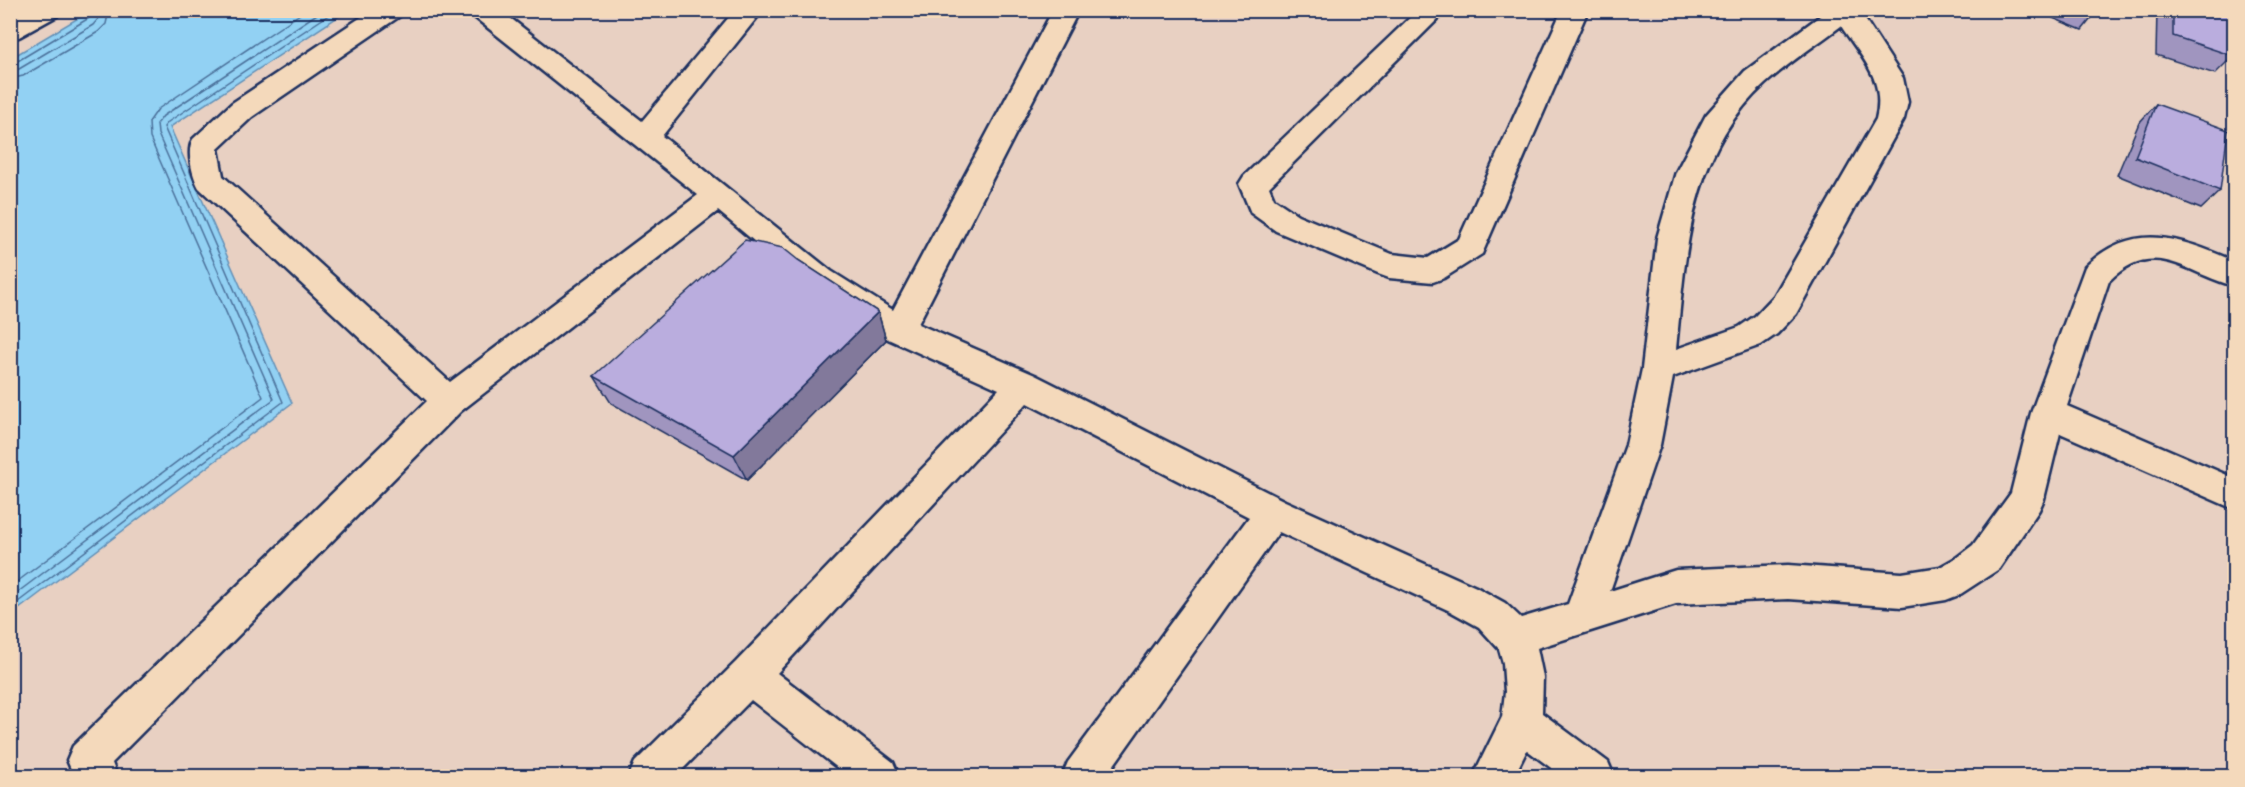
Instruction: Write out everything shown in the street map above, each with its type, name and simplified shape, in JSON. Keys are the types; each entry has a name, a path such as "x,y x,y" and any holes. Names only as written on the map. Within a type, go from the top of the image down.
{"street":[{"path":"10,31 48,10"},
{"path":"391,10 242,110 203,146 209,180 449,401"},
{"path":"482,10 718,195 820,279 899,330 1023,385 1273,512 1463,599 1493,616 1514,638 1523,663 1526,699 1521,721 1493,777"},
{"path":"645,137 750,10"},
{"path":"899,330 1066,10"},
{"path":"1434,10 1254,184 1262,205 1287,223 1389,266 1433,270 1471,246 1575,10"},
{"path":"1582,617 1643,446 1658,369 1672,238 1690,172 1702,145 1716,122 1755,78 1845,11 1889,78 1894,102 1890,119 1785,305 1766,326 1750,336 1658,369"},
{"path":"83,771 449,401 718,195"},
{"path":"1514,638 1676,587 1788,582 1902,590 1946,583 1986,557 2027,499 2048,413 2096,274 2107,260 2123,252 2156,247 2177,250 2235,274"},
{"path":"649,777 1023,385"},
{"path":"2048,413 2235,494"},
{"path":"1082,777 1273,512"},
{"path":"748,675 879,777"},
{"path":"1521,721 1594,777"}],"water":[{"path":"90,11 347,11 170,127 292,403 11,615 11,58"}],"building":[{"path":"2173,10 2235,10 2233,56 2173,36"},
{"path":"2156,104 2228,130 2220,191 2135,157"},
{"path":"745,240 783,248 878,312 734,455 594,376"}]}
